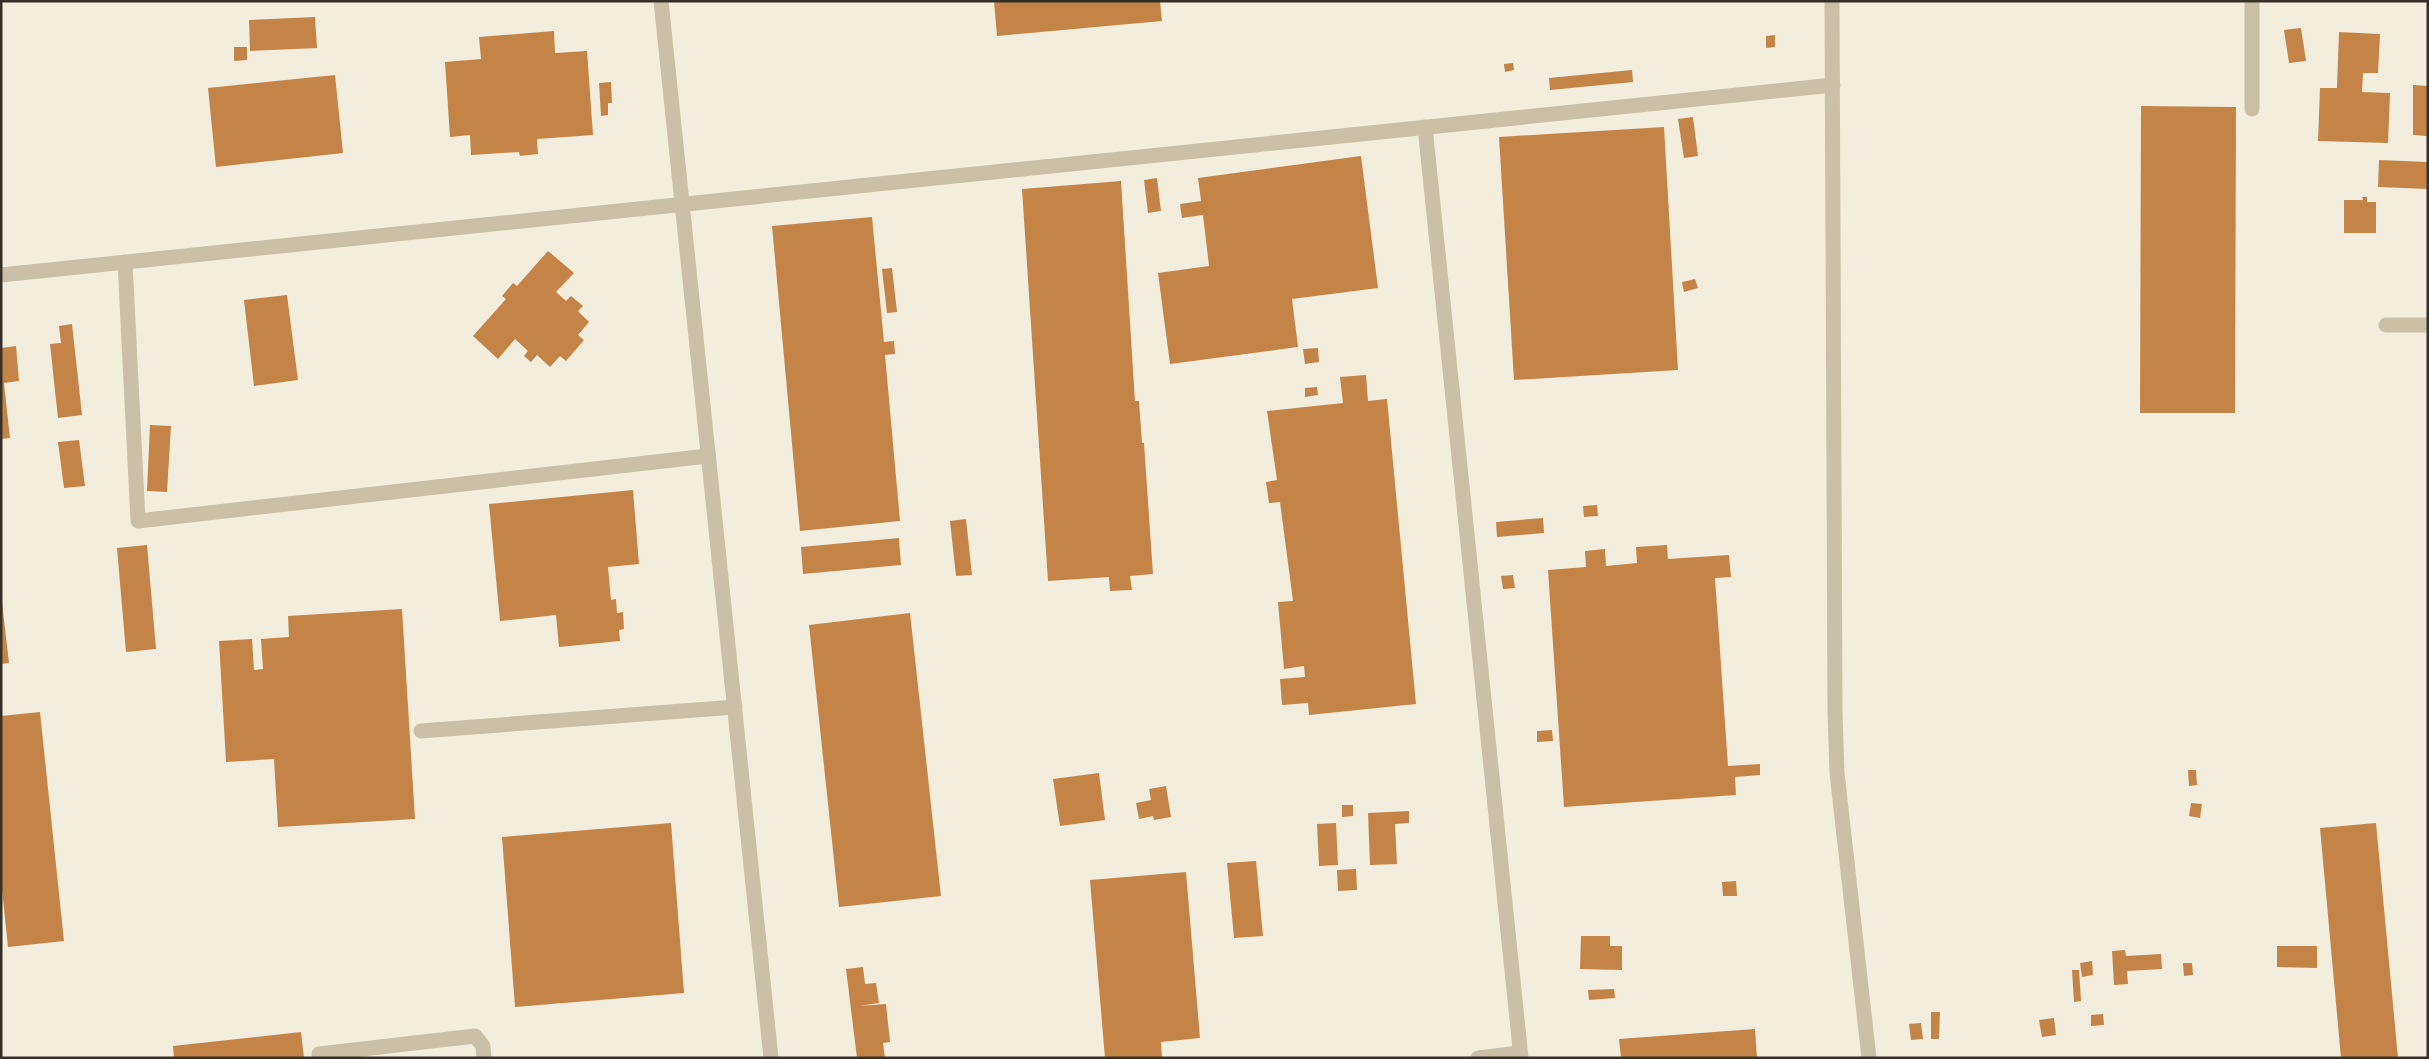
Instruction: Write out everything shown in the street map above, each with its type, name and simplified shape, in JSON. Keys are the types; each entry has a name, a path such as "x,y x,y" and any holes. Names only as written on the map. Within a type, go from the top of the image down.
{"street":[{"path":"661,1 771,1058"},
{"path":"1832,1 1835,702 1837,773 1869,1058"},
{"path":"2252,1 2252,109"},
{"path":"1,275 1833,84"},
{"path":"1425,127 1520,1056 1478,1058"},
{"path":"125,262 138,520 708,456"},
{"path":"2386,325 2428,326"},
{"path":"421,731 735,707"},
{"path":"319,1054 475,1036 483,1046 484,1058"}],"building":[{"path":"994,1 1160,1 1162,21 997,36"},
{"path":"315,17 317,48 250,51 249,20"},
{"path":"2301,28 2306,61 2289,63 2284,30"},
{"path":"554,31 555,53 587,51 593,135 537,139 538,154 520,156 519,152 471,155 470,135 450,137 445,62 481,59 479,37"},
{"path":"2339,32 2380,34 2378,73 2363,73 2362,92 2390,93 2388,143 2318,141 2320,88 2337,88"},
{"path":"1775,35 1775,47 1766,48 1766,36"},
{"path":"234,47 247,47 247,60 234,61"},
{"path":"1513,63 1514,70 1505,72 1504,64"},
{"path":"1632,70 1633,82 1550,90 1549,78"},
{"path":"335,75 343,153 216,167 208,88"},
{"path":"611,82 612,103 608,103 608,115 601,116 599,83"},
{"path":"2413,85 2428,86 2428,136 2413,135"},
{"path":"2141,106 2236,107 2235,413 2140,413"},
{"path":"1693,117 1698,156 1684,158 1678,119"},
{"path":"1664,127 1678,370 1514,380 1499,137"},
{"path":"1361,156 1378,288 1292,299 1298,347 1170,364 1158,273 1209,266 1203,215 1182,218 1180,204 1201,201 1198,178"},
{"path":"2379,160 2428,162 2428,189 2378,187"},
{"path":"1157,178 1161,211 1148,213 1144,180"},
{"path":"1121,181 1135,401 1139,401 1142,443 1144,443 1153,574 1130,576 1132,590 1110,591 1109,577 1048,581 1022,189"},
{"path":"2362,197 2367,197 2367,202 2376,202 2376,233 2344,233 2344,200 2363,200"},
{"path":"872,217 884,342 894,341 895,354 885,355 900,521 800,531 772,226"},
{"path":"548,251 574,273 556,292 566,301 571,296 583,306 578,311 589,322 578,335 584,340 566,361 560,356 550,367 537,355 531,362 524,356 528,351 515,339 498,359 473,336 506,299 502,296 513,283 517,286"},
{"path":"892,268 897,312 887,313 882,269"},
{"path":"1695,279 1698,288 1684,292 1682,282"},
{"path":"287,295 298,380 254,386 244,300"},
{"path":"72,324 82,415 58,418 50,344 61,343 59,326"},
{"path":"16,346 19,381 4,383 10,438 1,439 1,348"},
{"path":"1318,348 1319,362 1305,364 1303,349"},
{"path":"1366,375 1368,401 1387,399 1416,704 1309,715 1308,703 1282,705 1280,679 1305,677 1304,666 1284,669 1278,602 1293,601 1280,502 1269,503 1266,482 1277,480 1267,411 1343,403 1340,377"},
{"path":"1317,387 1318,395 1305,397 1305,388"},
{"path":"150,425 171,426 167,492 147,491"},
{"path":"79,440 85,486 64,488 58,442"},
{"path":"633,490 639,564 608,567 611,600 616,599 617,613 623,612 624,629 619,630 620,641 559,647 556,615 500,621 489,504"},
{"path":"1597,505 1598,516 1584,517 1583,506"},
{"path":"1543,518 1544,533 1497,537 1496,522"},
{"path":"966,519 972,575 956,576 950,521"},
{"path":"899,538 901,565 803,574 801,547"},
{"path":"147,545 156,649 126,652 117,548"},
{"path":"1667,545 1668,559 1729,555 1731,577 1715,578 1728,766 1760,764 1760,775 1735,777 1736,795 1564,807 1548,570 1586,567 1585,551 1605,549 1606,566 1637,563 1636,547"},
{"path":"1513,575 1515,588 1503,589 1501,576"},
{"path":"1,594 9,663 1,664"},
{"path":"402,609 415,819 278,827 274,759 226,762 219,641 252,639 254,670 263,669 261,639 289,637 288,616"},
{"path":"910,613 941,896 839,907 809,625"},
{"path":"40,712 64,941 8,947 1,880 1,716"},
{"path":"1552,730 1553,741 1537,742 1537,731"},
{"path":"2188,770 2196,770 2197,785 2189,786"},
{"path":"1099,773 1105,820 1060,826 1053,779"},
{"path":"1166,786 1171,817 1154,820 1153,816 1139,819 1136,803 1151,800 1149,789"},
{"path":"2191,803 2202,804 2200,818 2189,816"},
{"path":"1342,805 1353,805 1353,816 1342,817"},
{"path":"1409,811 1409,823 1395,824 1397,864 1370,865 1368,813"},
{"path":"671,823 684,993 515,1007 502,837"},
{"path":"1336,823 1338,865 1319,866 1317,824"},
{"path":"2376,823 2398,1058 2341,1058 2320,828"},
{"path":"1256,861 1263,936 1234,938 1227,863"},
{"path":"1356,869 1357,890 1338,891 1337,870"},
{"path":"1186,872 1200,1038 1161,1042 1162,1058 1105,1058 1090,880"},
{"path":"1736,881 1737,896 1723,896 1722,882"},
{"path":"1581,936 1610,936 1610,946 1622,946 1622,970 1580,969"},
{"path":"2277,946 2317,946 2317,968 2277,967"},
{"path":"2125,950 2126,956 2161,954 2162,969 2127,971 2128,984 2114,985 2112,951"},
{"path":"2092,961 2093,975 2082,977 2080,963"},
{"path":"2183,963 2192,963 2193,975 2184,976"},
{"path":"863,967 865,984 876,983 879,1003 859,1006 886,1004 890,1042 883,1043 885,1058 857,1058 846,969"},
{"path":"2072,970 2079,970 2081,1001 2074,1002"},
{"path":"1614,989 1615,998 1589,1000 1588,990"},
{"path":"1931,1012 1940,1012 1939,1039 1931,1039"},
{"path":"2103,1014 2104,1025 2091,1026 2091,1015"},
{"path":"2054,1018 2056,1035 2042,1037 2039,1020"},
{"path":"1921,1023 1923,1039 1911,1040 1909,1024"},
{"path":"1755,1029 1757,1058 1621,1058 1619,1039"},
{"path":"301,1032 304,1058 174,1058 173,1046"}]}
